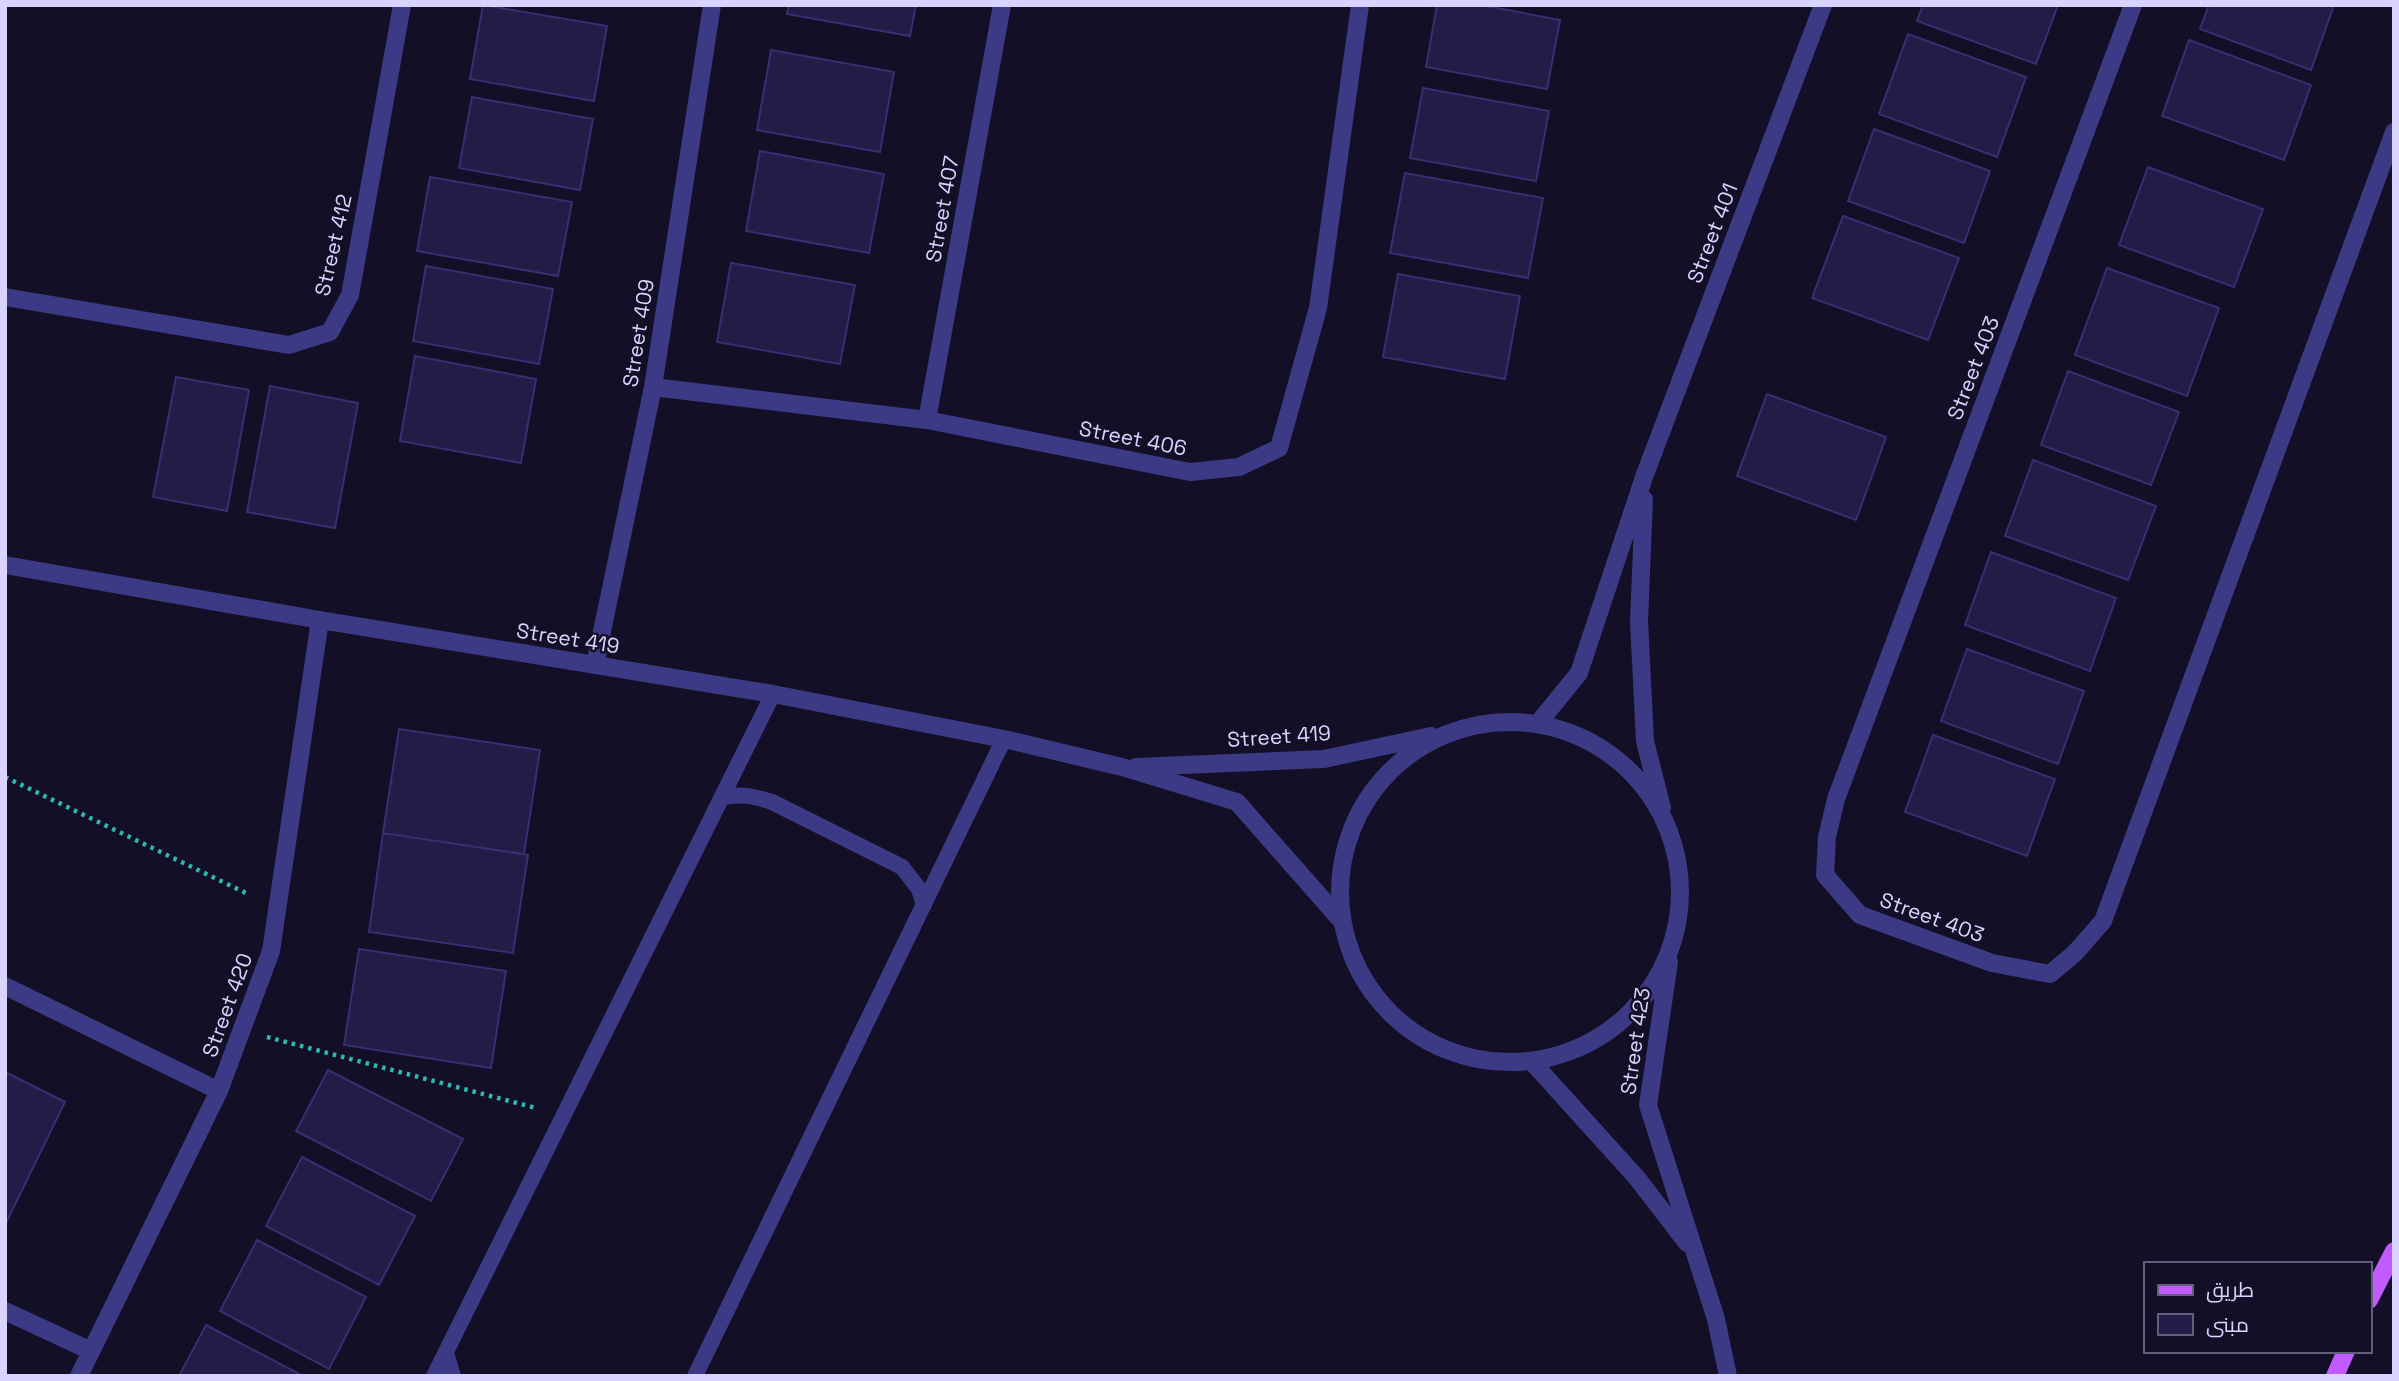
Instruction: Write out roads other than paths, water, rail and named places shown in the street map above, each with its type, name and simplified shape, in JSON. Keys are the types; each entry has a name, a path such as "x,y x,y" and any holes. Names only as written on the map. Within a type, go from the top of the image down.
{"main road":[{"path":"2371,1296 2394,1251"},
{"path":"2335,1376 2345,1353"}],"street":[{"name":"Street 412","path":"5,298 289,345 330,332 350,295 402,5"},
{"name":"Street 409","path":"595,665 653,387 712,5"},
{"name":"Street 407","path":"927,420 1002,5"},
{"name":"Street 406","path":"653,387 927,420 1190,472 1239,467 1279,448 1318,308 1360,5"},
{"name":"Street 401","path":"1540,721 1579,673 1644,477 1823,5"},
{"name":"Street 403","path":"2133,5 1836,799 1827,836 1825,875 1860,915 1993,963 2050,974 2075,953 2103,922 2394,132"},
{"name":"Street 401","path":"1644,477 1639,622 1644,741 1664,815"},
{"name":"Street 419","path":"5,565 773,694 1004,739 1122,767 1237,802 1339,918"},
{"name":"Street 420","path":"79,1376 219,1091 271,951 320,620"},
{"name":"Street 419","path":"1122,767 1324,759 1437,735 1487,720 1540,721"},
{"path":"1540,721 1613,753 1664,815"},
{"path":"1437,735 1376,783 1342,852 1339,918 1362,981 1407,1030 1467,1059 1533,1062 1591,1043 1639,1006 1671,953"},
{"name":"Street 423","path":"1664,815 1682,883 1648,1105 1716,1319 1728,1376"},
{"path":"5,986 219,1091"},
{"name":"Street 423","path":"1533,1062 1637,1178 1695,1254"},
{"path":"5,1311 91,1351"}],"lane":[{"path":"435,1376 773,694"},
{"path":"695,1376 1004,739"},
{"path":"721,798 750,794 772,802 902,867 919,889 924,905"},
{"path":"446,1353 453,1376"}]}
